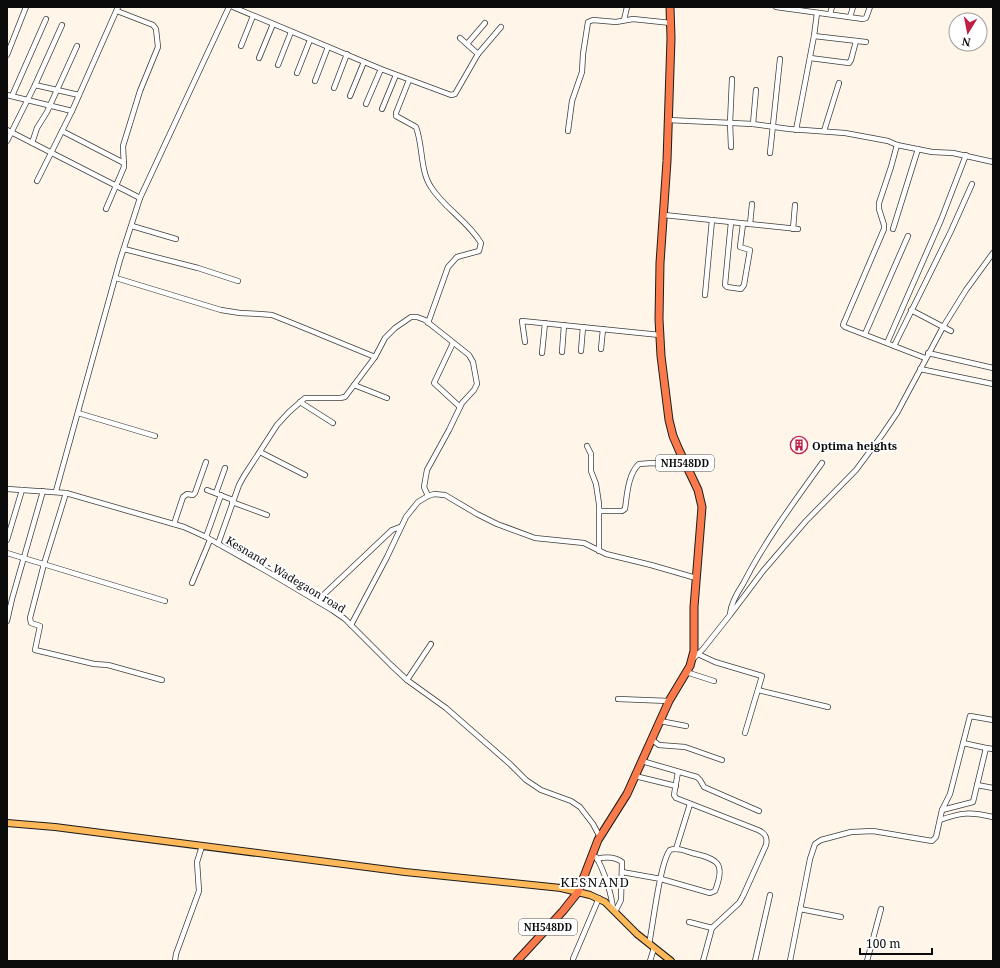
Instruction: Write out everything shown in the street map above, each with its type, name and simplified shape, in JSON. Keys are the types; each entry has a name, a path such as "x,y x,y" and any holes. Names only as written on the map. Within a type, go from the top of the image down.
{"highway":[{"name":"NH548DD","path":"517,961 563,912 578,892 595,857 600,837 621,806 669,701 695,656 694,607 702,507 698,490 673,436 669,420 660,335 660,263 667,161 671,38 670,7"}],"main road":[{"path":"7,823 55,827 404,872 556,887 599,898 605,902 637,934 671,961"}],"street":[{"path":"7,55 26,7"},
{"path":"56,492 124,249 140,198 229,7"},
{"path":"233,7 381,69 453,95 478,54 502,27"},
{"path":"624,20 627,7"},
{"path":"776,7 865,19 870,7"},
{"path":"830,14 832,7"},
{"path":"850,17 853,7"},
{"path":"37,180 72,111 117,9 153,25 156,29 158,44 156,54 140,91 123,146 124,163 106,209"},
{"path":"796,130 817,13"},
{"path":"241,46 253,16"},
{"path":"46,19 9,95 72,111"},
{"path":"568,131 572,101 582,72 588,22 593,20 616,22 633,19 671,23"},
{"path":"259,58 273,24"},
{"path":"467,44 485,24"},
{"path":"7,141 9,131 28,100 62,25"},
{"path":"278,65 291,32"},
{"path":"814,36 866,42"},
{"path":"460,38 478,54"},
{"path":"297,73 310,40"},
{"path":"810,58 849,63 856,41"},
{"path":"32,143 37,128 50,105 77,46"},
{"path":"315,81 328,47"},
{"path":"334,88 347,54"},
{"path":"770,153 780,60"},
{"path":"350,96 364,62"},
{"path":"366,104 381,69"},
{"path":"382,109 396,75"},
{"path":"731,147 730,123 732,79"},
{"path":"409,80 396,116 416,127 422,157 431,188 481,243 479,251 457,257 448,266 428,323"},
{"path":"824,131 839,83"},
{"path":"35,85 79,95"},
{"path":"753,124 756,90"},
{"path":"668,120 753,124 796,130 846,133 888,141 897,145 932,152 950,152 993,162"},
{"path":"9,131 140,198"},
{"path":"62,131 124,163"},
{"path":"897,145 879,203 884,229 843,323 845,327 894,346 927,356 993,368"},
{"path":"893,229 918,149"},
{"path":"887,343 941,220 966,155"},
{"path":"894,346 952,231 972,184"},
{"path":"750,224 752,204"},
{"path":"664,215 796,229 795,205"},
{"path":"705,295 712,220"},
{"path":"731,222 725,285 728,287 741,289 744,288 750,250 740,247 743,224"},
{"path":"132,226 176,239"},
{"path":"865,334 908,236"},
{"path":"124,249 198,268 238,281"},
{"path":"746,734 762,676 695,656 730,615 763,571 806,521 856,470 882,436 897,413 943,327 966,290 993,253"},
{"path":"116,278 221,310 272,316 297,324 375,357"},
{"path":"911,310 951,331"},
{"path":"218,544 233,501 244,476 277,425 300,402 307,398 343,398 346,396 375,357 388,334 408,318 417,317 428,323 471,358 477,381 474,390 464,400 460,407 426,474 424,487 428,496"},
{"path":"525,342 522,321 660,335"},
{"path":"542,353 545,323"},
{"path":"562,352 564,325"},
{"path":"581,351 583,327"},
{"path":"601,349 603,329"},
{"path":"453,343 434,383 460,407"},
{"path":"920,369 993,384"},
{"path":"354,385 387,398"},
{"path":"300,402 333,423"},
{"path":"78,413 155,436"},
{"path":"587,446 591,454 591,471 596,484 599,511 599,551"},
{"path":"260,452 305,475"},
{"path":"174,524 183,497 186,495 193,495 195,493 206,462"},
{"path":"599,511 622,511 626,509 627,492 631,478 634,471 640,464 653,463 687,468"},
{"path":"730,615 733,602 755,561 786,513 822,463"},
{"path":"192,583 208,538 225,468"},
{"name":"Kesnand - Wadegaon road","path":"7,490 66,493 174,524 208,538 336,612 407,680 446,708 534,786 571,801 580,807 593,824 600,837"},
{"path":"7,540 22,490"},
{"path":"207,490 267,515"},
{"path":"7,621 43,491"},
{"path":"66,493 44,564 30,620 32,624 40,626 35,650 108,666 162,680"},
{"path":"351,625 410,510 418,502 428,496 439,494 445,495 484,518 535,538 584,542 606,554 696,578"},
{"path":"317,601 392,530 400,527"},
{"path":"7,553 165,601"},
{"path":"407,680 431,644"},
{"path":"686,672 714,681"},
{"path":"758,690 828,707"},
{"path":"618,699 669,701"},
{"path":"790,961 810,859 815,844 821,840 851,832 874,831 932,841 936,837 942,810 950,794 970,716 993,720"},
{"path":"660,721 686,726"},
{"path":"652,739 659,745 685,747 722,760"},
{"path":"963,743 993,749"},
{"path":"942,810 973,802 986,748"},
{"path":"642,761 697,777 704,787 759,811"},
{"path":"678,772 674,795 676,798 758,830 764,833 767,838 766,845 743,896 734,908 712,928 704,961"},
{"path":"635,776 676,786"},
{"path":"977,785 993,788"},
{"path":"676,849 690,804"},
{"path":"940,820 960,814 975,813 993,817"},
{"path":"175,961 176,954 199,891 200,884 197,862 202,846"},
{"path":"622,872 661,879 710,893 715,891 721,874 718,864 706,856 676,849 670,850 661,879 650,961"},
{"path":"595,857 605,857 621,861 621,900 614,911 612,901 595,857"},
{"path":"755,961 770,895"},
{"path":"573,959 599,898"},
{"path":"867,961 881,909"},
{"path":"800,910 841,917"},
{"path":"689,922 712,928"}],"place":[{"name":"Optima heights","path":"799,445"}],"district":[{"name":"KESNAND","path":"595,882"}]}
